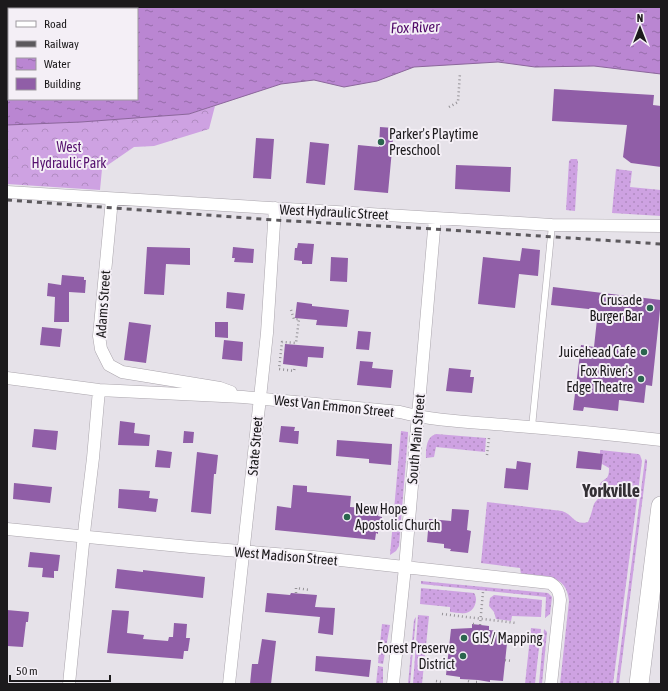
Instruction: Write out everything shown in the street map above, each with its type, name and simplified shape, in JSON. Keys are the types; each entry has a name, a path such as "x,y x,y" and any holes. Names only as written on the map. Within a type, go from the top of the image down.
{"highway":[{"path":"639,684 661,506"}],"street":[{"name":"West Hydraulic Street","path":"7,192 552,225 661,226"},
{"name":"Adams Street","path":"112,199 99,336 101,349 109,365 122,372 220,388 243,397"},
{"name":"State Street","path":"229,684 267,333 275,208"},
{"name":"South Main Street","path":"393,684 405,567 435,218"},
{"name":"West Van Emmon Street","path":"7,378 99,390 243,397 400,412 418,417 661,440"},
{"path":"69,684 99,390"},
{"name":"West Madison Street","path":"7,529 405,567 550,583 557,587 560,592 551,684"}],"lane":[{"path":"532,427 552,225"}],"path":[{"path":"449,107 458,102 460,73"},
{"path":"292,310 294,319 299,319 296,343 282,342 279,369 294,371 295,366"},
{"path":"487,455 489,438"},
{"path":"296,593 296,588 310,590"},
{"path":"482,625 480,619 483,592"},
{"path":"442,614 516,623"},
{"path":"505,660 512,661"},
{"path":"436,681 442,682"},
{"path":"468,681 475,682"}],"green space":[{"name":"West Hydraulic Park","path":"215,106 209,129 154,146 134,147 102,169 100,190 7,184 7,124 189,114"},
{"path":"571,159 577,159 578,162 575,211 566,210 569,161"},
{"path":"616,169 632,171 630,187 661,190 661,216 612,213"},
{"path":"401,431 408,432 408,434 399,546 396,551 390,555"},
{"path":"436,434 486,438 485,452 436,447 434,457 426,458 428,441"},
{"path":"600,450 638,454 640,455 642,461 613,684 560,684 569,601 567,592 564,585 552,578 521,574 520,568 481,563 487,502 562,511 580,523 588,522 594,504 601,494 600,484 607,477 609,472 609,468 602,464 603,454 600,454"},
{"path":"645,459 647,460 647,464 619,684 616,684"},
{"path":"421,581 548,593 552,597 550,614 545,618 546,597 421,584"},
{"path":"421,588 474,593 476,602 469,612 450,612 450,607 420,604"},
{"path":"494,595 542,600 541,617 512,616 511,621 496,619 494,612 489,606 490,598"},
{"path":"418,615 429,616 422,684 413,684"},
{"path":"416,617 410,684 408,684 414,620"},
{"path":"382,624 390,625 383,664 378,663"},
{"path":"531,628 541,629 535,684 525,684"},
{"path":"544,629 547,632 542,684 539,684"},
{"path":"378,666 383,667 383,684 376,684"}],"water":[{"name":"Fox River","path":"7,7 661,7 661,74 594,66 535,67 498,62 414,67 377,81 344,87 314,80 281,84 189,114 81,122 7,125"}],"building":[{"path":"554,89 654,95 653,105 661,106 661,167 631,163 623,157 627,125 552,121"},
{"path":"380,127 394,128 388,193 354,190 358,145 379,147"},
{"path":"256,138 274,139 271,179 253,178"},
{"path":"310,142 329,144 325,185 306,183"},
{"path":"456,165 511,167 510,192 455,189"},
{"path":"298,243 314,244 312,264 302,264 302,261 294,260 295,248 297,248"},
{"path":"147,247 190,248 190,265 166,264 164,295 144,294"},
{"path":"233,247 254,249 253,263 234,262 235,258 232,258"},
{"path":"522,248 540,250 538,276 519,274 515,308 478,304 483,257 520,261"},
{"path":"331,257 348,258 347,282 330,281"},
{"path":"62,275 84,277 84,280 86,280 85,293 69,292 69,322 54,322 55,297 47,296 48,283 61,285"},
{"path":"553,287 661,300 652,386 646,385 644,403 619,400 618,411 584,407 583,411 573,410 581,345 594,347 598,310 551,305"},
{"path":"227,292 245,294 243,310 226,308"},
{"path":"297,302 312,304 312,306 349,310 347,327 316,325 317,320 295,318"},
{"path":"129,322 151,325 146,363 124,360"},
{"path":"215,322 228,322 228,338 215,337"},
{"path":"42,327 62,329 60,347 40,345"},
{"path":"358,331 371,332 369,350 356,349"},
{"path":"224,340 243,342 242,361 222,359"},
{"path":"285,344 324,347 323,358 308,357 307,367 283,364"},
{"path":"360,361 373,362 372,368 393,370 391,388 357,385"},
{"path":"449,368 471,370 470,377 474,377 472,393 446,391"},
{"path":"120,421 135,423 134,433 150,435 149,446 118,445"},
{"path":"281,426 295,427 294,431 299,431 298,444 279,442"},
{"path":"34,429 58,431 56,450 32,447"},
{"path":"184,431 194,432 193,443 183,443"},
{"path":"337,440 392,444 391,465 369,463 369,459 336,456"},
{"path":"157,450 172,452 170,468 155,467"},
{"path":"578,451 603,454 601,470 576,468"},
{"path":"197,452 218,455 216,474 214,474 211,514 191,512"},
{"path":"517,461 531,463 528,490 504,488 506,468 516,469"},
{"path":"14,483 52,487 50,503 13,499"},
{"path":"293,485 307,486 307,492 351,496 350,507 379,509 378,516 382,517 381,531 378,531 378,534 376,533 375,540 275,530 277,506 291,508"},
{"path":"119,489 150,491 149,498 158,499 156,512 118,508"},
{"path":"452,509 469,510 467,530 471,531 468,553 450,551 451,549 444,548 444,544 427,542 429,519 451,521"},
{"path":"30,552 60,555 58,571 54,571 54,578 42,577 43,568 28,567"},
{"path":"117,569 143,572 143,570 205,577 203,598 115,588"},
{"path":"267,593 317,595 315,607 335,608 333,635 318,633 320,617 265,612"},
{"path":"7,610 29,612 28,622 26,622 23,647 7,646"},
{"path":"112,610 129,611 127,633 144,635 143,639 168,641 169,637 173,637 174,623 187,624 186,638 190,638 188,651 184,651 183,659 107,653"},
{"path":"472,624 489,626 489,630 508,634 503,681 490,680 490,682 460,679 460,677 446,675 451,629 472,628"},
{"path":"262,639 276,641 271,684 250,684 252,664 258,664"},
{"path":"316,656 371,660 369,677 315,671"}],"railway":[{"path":"7,200 274,220 661,244"}],"place":[{"name":"Parker's Playtime Preschool","path":"381,142"},
{"name":"Crusade Burger Bar","path":"650,308"},
{"name":"Juicehead Cafe","path":"644,352"},
{"name":"Fox River's Edge Theatre","path":"641,379"},
{"name":"New Hope Apostolic Church","path":"347,517"},
{"name":"GIS / Mapping","path":"464,638"},
{"name":"Forest Preserve District","path":"463,656"}],"district":[{"name":"Yorkville","path":"611,490"}]}
